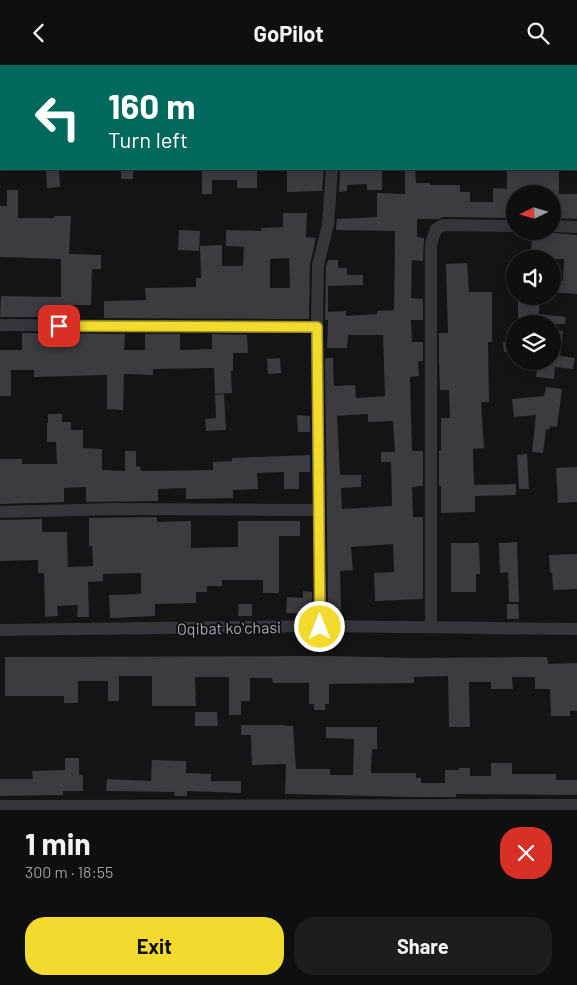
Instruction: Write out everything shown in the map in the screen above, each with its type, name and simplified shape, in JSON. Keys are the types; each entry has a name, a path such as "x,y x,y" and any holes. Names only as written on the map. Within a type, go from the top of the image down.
{"street":[{"path":"320,627 318,265 328,225 332,170"},
{"path":"431,627 430,244 436,229 443,225 506,226"},
{"path":"561,226 577,227"},
{"path":"0,325 317,327"},
{"path":"0,512 114,509 319,509"},
{"name":"Oqibat koʻchasi","path":"0,630 320,627 577,629"},
{"path":"0,806 577,805"}],"building":[{"path":"46,170 59,170 60,187 47,188"},
{"path":"121,170 133,170 133,179 121,179"},
{"path":"202,170 257,170 257,188 237,188 237,180 212,180 212,194 202,194"},
{"path":"287,170 324,170 322,191 287,192"},
{"path":"340,170 382,170 382,190 367,190 367,184 347,185 347,191 339,192"},
{"path":"405,170 415,170 416,183 460,185 460,192 470,192 470,202 493,202 493,188 506,189 506,218 443,217 438,219 417,219 417,237 424,238 423,261 412,260 411,298 423,299 423,320 411,320 412,342 423,342 423,361 418,361 419,376 410,377 410,381 412,451 423,451 423,486 412,487 413,517 423,517 423,599 375,601 374,573 394,572 393,544 351,547 353,570 340,571 341,610 328,611 325,358 333,358 334,386 355,385 356,398 385,396 383,335 348,335 347,348 327,348 328,320 325,320 326,266 328,260 338,260 338,268 347,268 347,275 363,275 363,285 328,286 328,312 346,311 346,316 377,314 377,311 394,310 395,231 336,230 336,228 337,219 377,217 377,193 405,194","holes":["368,414 368,422 393,421 395,452 381,452 381,462 391,462 392,506 342,509 341,488 361,487 361,475 340,475 337,416"]},
{"path":"559,170 559,185 507,185 507,171"},
{"path":"7,190 18,190 18,218 71,216 69,254 101,255 101,269 92,269 91,305 70,305 70,317 0,317 1,296 61,297 61,259 0,257 0,206 7,206"},
{"path":"561,194 577,194 577,219 561,218"},
{"path":"283,213 307,213 306,237 316,238 310,265 309,319 104,318 104,301 146,300 145,288 196,287 196,278 201,278 200,246 222,245 222,266 243,266 244,247 226,246 226,230 262,231 261,228 283,227","holes":["289,258 290,288 270,288 270,259"]},
{"path":"179,230 200,231 199,251 178,250"},
{"path":"561,234 577,235 577,294 561,293 564,259 561,259 561,250 531,250 532,240 561,240"},
{"path":"467,263 469,292 492,292 492,342 488,342 489,402 481,402 484,448 473,449 474,485 516,484 516,495 475,496 475,512 441,513 439,451 441,451 441,418 450,418 449,390 440,390 439,361 439,333 448,333 446,264"},
{"path":"518,305 539,305 539,314 548,315 518,315"},
{"path":"561,316 566,317 565,324 561,324"},
{"path":"561,331 563,331 561,348"},
{"path":"22,333 125,334 124,350 145,350 145,334 180,334 180,350 212,349 212,334 247,335 248,353 233,353 233,371 231,371 232,393 215,394 214,368 153,369 153,375 124,374 123,410 107,409 107,375 34,377 34,370 11,370 11,396 0,396 0,350 22,350"},
{"path":"503,342 506,342 506,352 504,352"},
{"path":"561,356 575,358 573,369 561,368"},
{"path":"280,358 281,373 268,374 267,359"},
{"path":"537,370 555,370 554,379 536,377"},
{"path":"546,387 562,389 557,427 550,426 549,430 546,429 543,453 532,452 536,415 514,417 512,399 544,396"},
{"path":"224,394 226,430 206,431 205,419 216,418 215,395"},
{"path":"48,414 62,414 62,422 71,422 71,430 83,430 83,448 102,449 102,470 125,471 125,451 136,451 136,466 141,467 140,471 213,470 213,462 232,461 232,458 310,455 310,472 299,472 299,489 284,489 284,472 257,473 258,489 233,490 233,498 186,499 186,488 158,489 158,501 86,502 86,487 64,488 64,502 0,504 0,459 22,459 22,464 57,464 56,442 47,442"},
{"path":"297,415 310,416 310,432 298,432"},
{"path":"527,454 529,489 519,489 517,455"},
{"path":"577,467 577,502 558,503 556,468"},
{"path":"157,517 157,522 191,521 191,548 238,547 238,521 300,521 300,536 279,536 279,593 263,593 263,580 222,580 222,586 207,586 207,592 196,592 196,603 155,604 155,616 110,618 109,595 141,594 141,573 103,574 103,581 88,582 89,617 77,617 78,605 57,606 58,616 45,617 44,573 38,573 38,560 0,561 0,520 42,519 42,532 67,532 68,567 93,566 92,546 89,546 89,518"},
{"path":"517,542 519,602 509,602 508,572 500,573 499,543"},
{"path":"451,543 479,543 480,574 476,574 476,592 451,592"},
{"path":"577,554 577,589 553,590 549,555"},
{"path":"303,591 312,592 312,614 286,613 287,597 303,598"},
{"path":"239,604 252,604 252,616 238,616"},
{"path":"507,604 518,604 519,619 507,619"},
{"path":"329,656 414,658 547,657 548,664 577,663 577,711 570,711 570,716 551,716 550,689 535,689 535,677 512,677 513,689 491,689 491,682 469,682 470,727 449,727 448,676 414,677 414,683 329,684 329,704 325,704 325,710 314,710 314,704 309,704 309,683 273,683 272,678 250,678 250,701 241,701 241,715 229,715 229,677 195,677 196,706 152,706 152,676 119,676 119,701 108,701 108,681 78,681 78,703 64,703 64,696 5,696 5,657"},
{"path":"195,712 217,712 218,726 195,726"},
{"path":"241,725 293,726 296,769 330,769 330,775 353,775 354,739 326,738 326,727 377,727 377,749 372,749 371,773 416,773 416,778 421,778 421,783 445,783 445,770 470,768 470,776 491,776 491,763 512,763 512,774 556,774 556,780 577,780 577,795 456,794 456,797 416,797 285,794 286,764 252,765 251,735 241,735"},
{"path":"65,758 79,758 79,775 83,775 83,791 63,791 63,795 0,796 0,779 33,779 32,771 65,770"},
{"path":"152,760 186,761 186,773 211,774 211,781 241,781 241,793 187,791 187,796 174,796 175,792 106,791 107,779 151,781"}],"route":[{"path":"59,326 317,327 320,627"}]}
